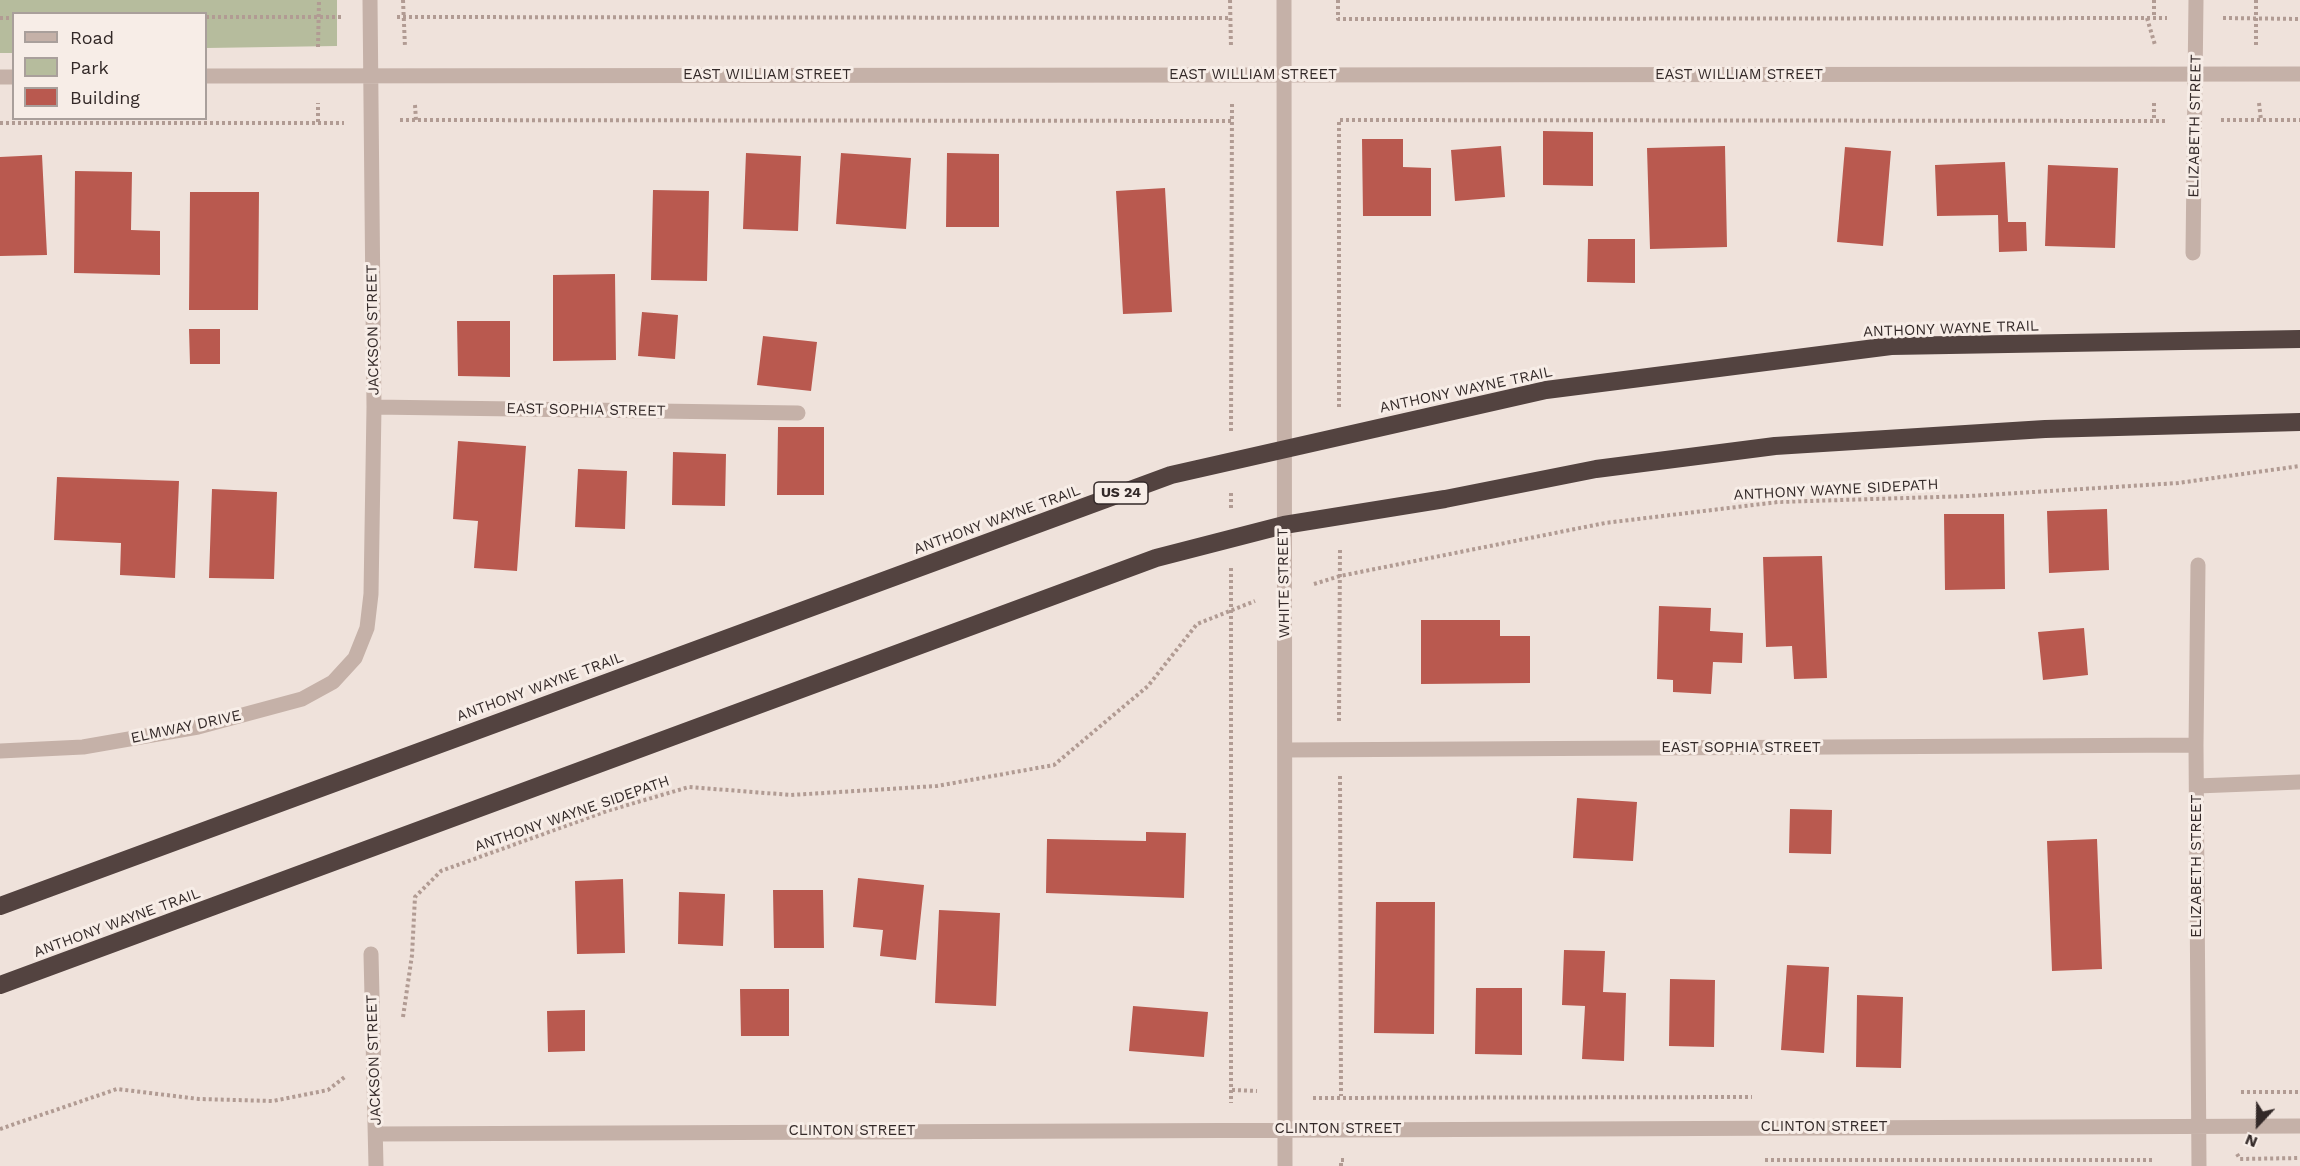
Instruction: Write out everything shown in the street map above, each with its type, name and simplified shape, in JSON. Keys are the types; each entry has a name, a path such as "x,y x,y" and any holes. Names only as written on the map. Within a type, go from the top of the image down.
{"highway":[{"name":"ANTHONY WAYNE TRAIL","path":"0,906 1160,479 1231,461 1546,390 1890,346 2300,339"},
{"name":"ANTHONY WAYNE TRAIL","path":"0,985 1145,562 1284,525 1445,499 1596,469 1775,446 2045,429 2300,422"}],"street":[{"name":"JACKSON STREET","path":"356,658 367,628 372,594 374,407 370,0"},
{"name":"WHITE STREET","path":"1284,0 1285,1166"},
{"name":"ELIZABETH STREET","path":"2193,253 2196,0"},
{"name":"EAST WILLIAM STREET","path":"207,76 2300,75"},
{"name":"EAST SOPHIA STREET","path":"374,407 798,413"},
{"name":"ELIZABETH STREET","path":"2198,566 2196,745 2199,1166"},
{"name":"ELMWAY DRIVE","path":"0,751 83,747 198,728 302,699 333,682 356,658"},
{"name":"EAST SOPHIA STREET","path":"1286,750 2196,745"},
{"path":"2197,786 2300,782"},
{"name":"JACKSON STREET","path":"371,954 376,1166"},
{"name":"CLINTON STREET","path":"376,1134 2300,1126"}],"path":[{"path":"207,17 1230,18 1230,0"},
{"path":"1338,0 1338,19 2300,19"},
{"path":"2154,0 2154,18"},
{"path":"1339,408 1339,120 2300,120"},
{"path":"0,123 1232,121 1231,1110 1233,1130"},
{"name":"ANTHONY WAYNE SIDEPATH","path":"1306,586 1340,576 1605,523 1778,502 1970,496 2178,483 2300,466"},
{"path":"1340,548 1341,1096"},
{"name":"ANTHONY WAYNE SIDEPATH","path":"0,1130 117,1089 199,1099 273,1101 328,1090 374,1054 405,1015 412,954 415,897 441,871 607,811 689,787 791,795 937,786 1054,765 1148,686 1197,624 1247,604"},
{"path":"2241,1092 2300,1092"},
{"path":"2237,1153 2240,1159 2300,1158"}],"green space":[{"path":"0,0 337,0 337,46 207,48 207,12 12,12 12,53 0,53"}],"building":[{"path":"1543,131 1593,132 1593,186 1543,185"},
{"path":"1362,139 1403,139 1403,167 1431,168 1431,216 1363,216"},
{"path":"1501,146 1505,197 1455,201 1451,150"},
{"path":"1725,146 1727,247 1650,249 1647,148"},
{"path":"1845,147 1891,151 1883,246 1837,242"},
{"path":"746,153 801,156 798,231 743,229"},
{"path":"841,153 911,158 906,229 836,224"},
{"path":"947,153 999,154 999,227 946,227"},
{"path":"42,155 47,255 0,256 0,157"},
{"path":"2005,162 2008,222 2026,222 2027,251 1999,252 1998,215 1937,216 1935,165"},
{"path":"2048,165 2118,168 2115,248 2045,246"},
{"path":"75,171 132,172 131,230 160,231 160,275 74,273"},
{"path":"1165,188 1172,312 1123,314 1116,191"},
{"path":"653,190 709,191 707,281 651,280"},
{"path":"190,192 259,192 258,310 189,310"},
{"path":"1588,239 1635,239 1635,283 1587,282"},
{"path":"615,274 616,360 553,361 553,275"},
{"path":"642,312 678,315 675,359 638,356"},
{"path":"457,321 510,321 510,377 458,376"},
{"path":"189,329 220,329 220,364 190,364"},
{"path":"763,336 817,342 811,391 757,385"},
{"path":"778,427 824,427 824,495 777,495"},
{"path":"458,441 526,446 517,571 474,568 478,521 453,519"},
{"path":"673,452 726,454 725,506 672,505"},
{"path":"578,469 627,471 625,529 575,527"},
{"path":"57,477 179,481 175,578 120,575 121,543 54,540"},
{"path":"212,489 277,492 274,579 209,578"},
{"path":"2107,509 2109,570 2049,573 2047,511"},
{"path":"1944,514 2004,514 2005,589 1945,590"},
{"path":"1822,556 1827,678 1794,679 1792,646 1766,647 1763,557"},
{"path":"1659,606 1711,608 1710,631 1743,633 1742,663 1713,662 1711,694 1673,692 1673,680 1657,679"},
{"path":"1421,620 1500,620 1500,636 1530,636 1530,683 1421,684"},
{"path":"2084,628 2088,675 2043,680 2038,632"},
{"path":"1577,798 1637,802 1633,861 1573,858"},
{"path":"1790,809 1832,810 1831,854 1789,853"},
{"path":"1146,832 1186,833 1184,898 1046,893 1047,839 1146,841"},
{"path":"2097,839 2102,969 2052,971 2047,841"},
{"path":"858,878 924,885 916,960 880,956 883,930 853,927"},
{"path":"623,879 625,953 577,954 575,881"},
{"path":"773,890 823,890 824,948 774,948"},
{"path":"679,892 725,894 723,946 678,944"},
{"path":"1376,902 1435,902 1434,1034 1374,1033"},
{"path":"939,910 1000,913 996,1006 935,1003"},
{"path":"1564,950 1605,951 1603,992 1626,993 1624,1061 1582,1059 1585,1006 1562,1005"},
{"path":"1787,965 1829,967 1824,1053 1781,1050"},
{"path":"1670,979 1715,980 1714,1047 1669,1046"},
{"path":"1476,988 1522,988 1522,1055 1475,1054"},
{"path":"740,989 789,989 789,1036 741,1036"},
{"path":"1857,995 1903,997 1901,1068 1856,1067"},
{"path":"1133,1006 1208,1012 1204,1057 1129,1051"},
{"path":"585,1010 585,1051 548,1052 547,1011"}]}
